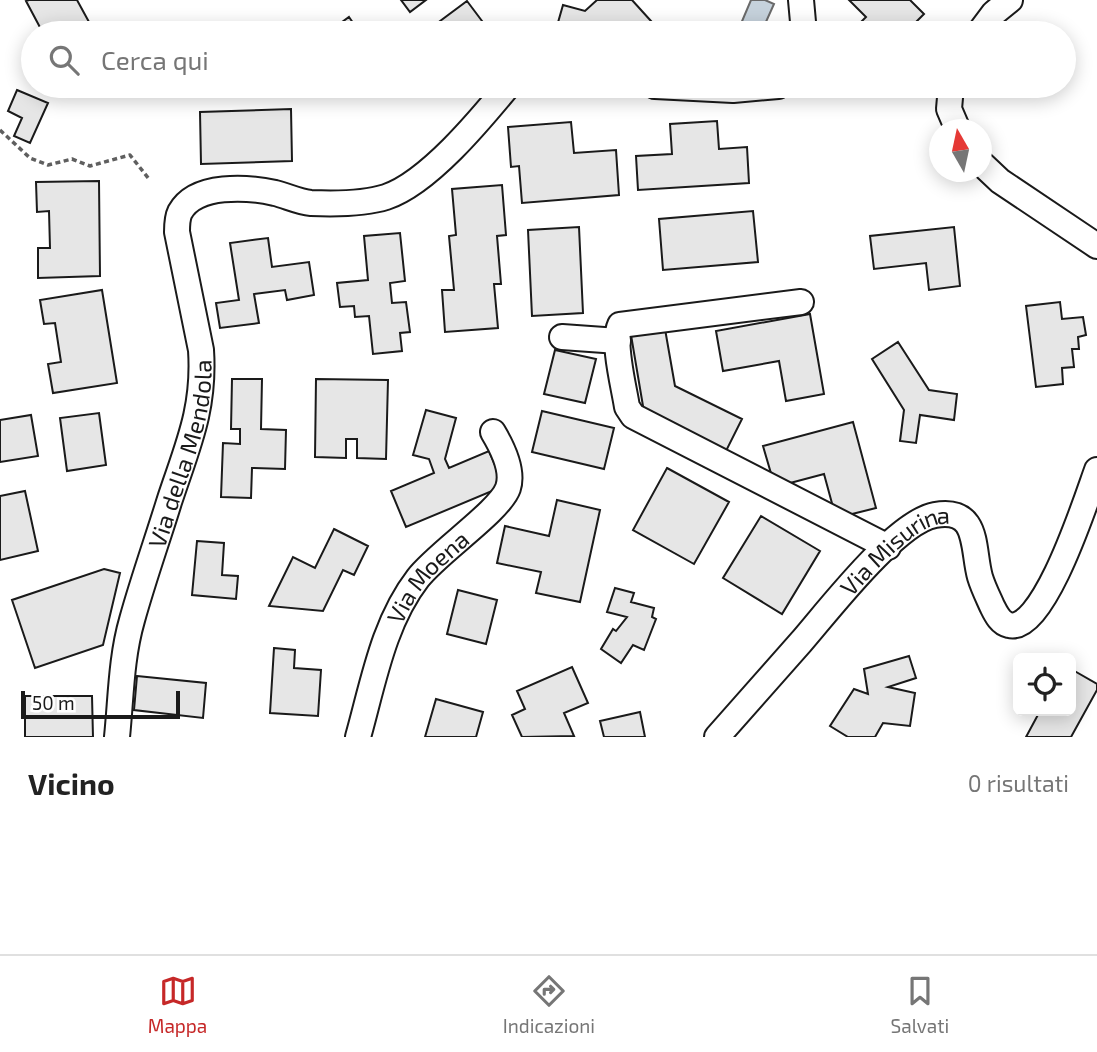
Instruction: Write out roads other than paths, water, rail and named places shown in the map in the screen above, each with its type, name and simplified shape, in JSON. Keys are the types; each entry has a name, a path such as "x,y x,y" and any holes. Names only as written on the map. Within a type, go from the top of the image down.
{"street":[{"path":"801,0 803,21"},
{"path":"988,21 1010,0"},
{"name":"Via della Mendola","path":"117,737 123,657 132,619 169,501 189,448 200,402 201,350 177,232 181,209 200,195 233,190 273,192 313,203 370,201 387,197 417,178 455,145 497,98"},
{"path":"950,98 949,109 953,119"},
{"path":"992,173 1097,246"},
{"path":"801,302 623,323 617,329 627,407 633,416 888,547"},
{"path":"562,337 618,341"},
{"name":"Via Moena","path":"358,737 390,628 409,591 429,565 496,504 507,490 508,467 493,432"},
{"name":"Via Misurina","path":"717,737 871,562 903,533 932,516 951,515 968,525 973,535 979,576 998,617 1006,625 1017,626 1035,611 1047,593 1092,505 1097,470"}]}
